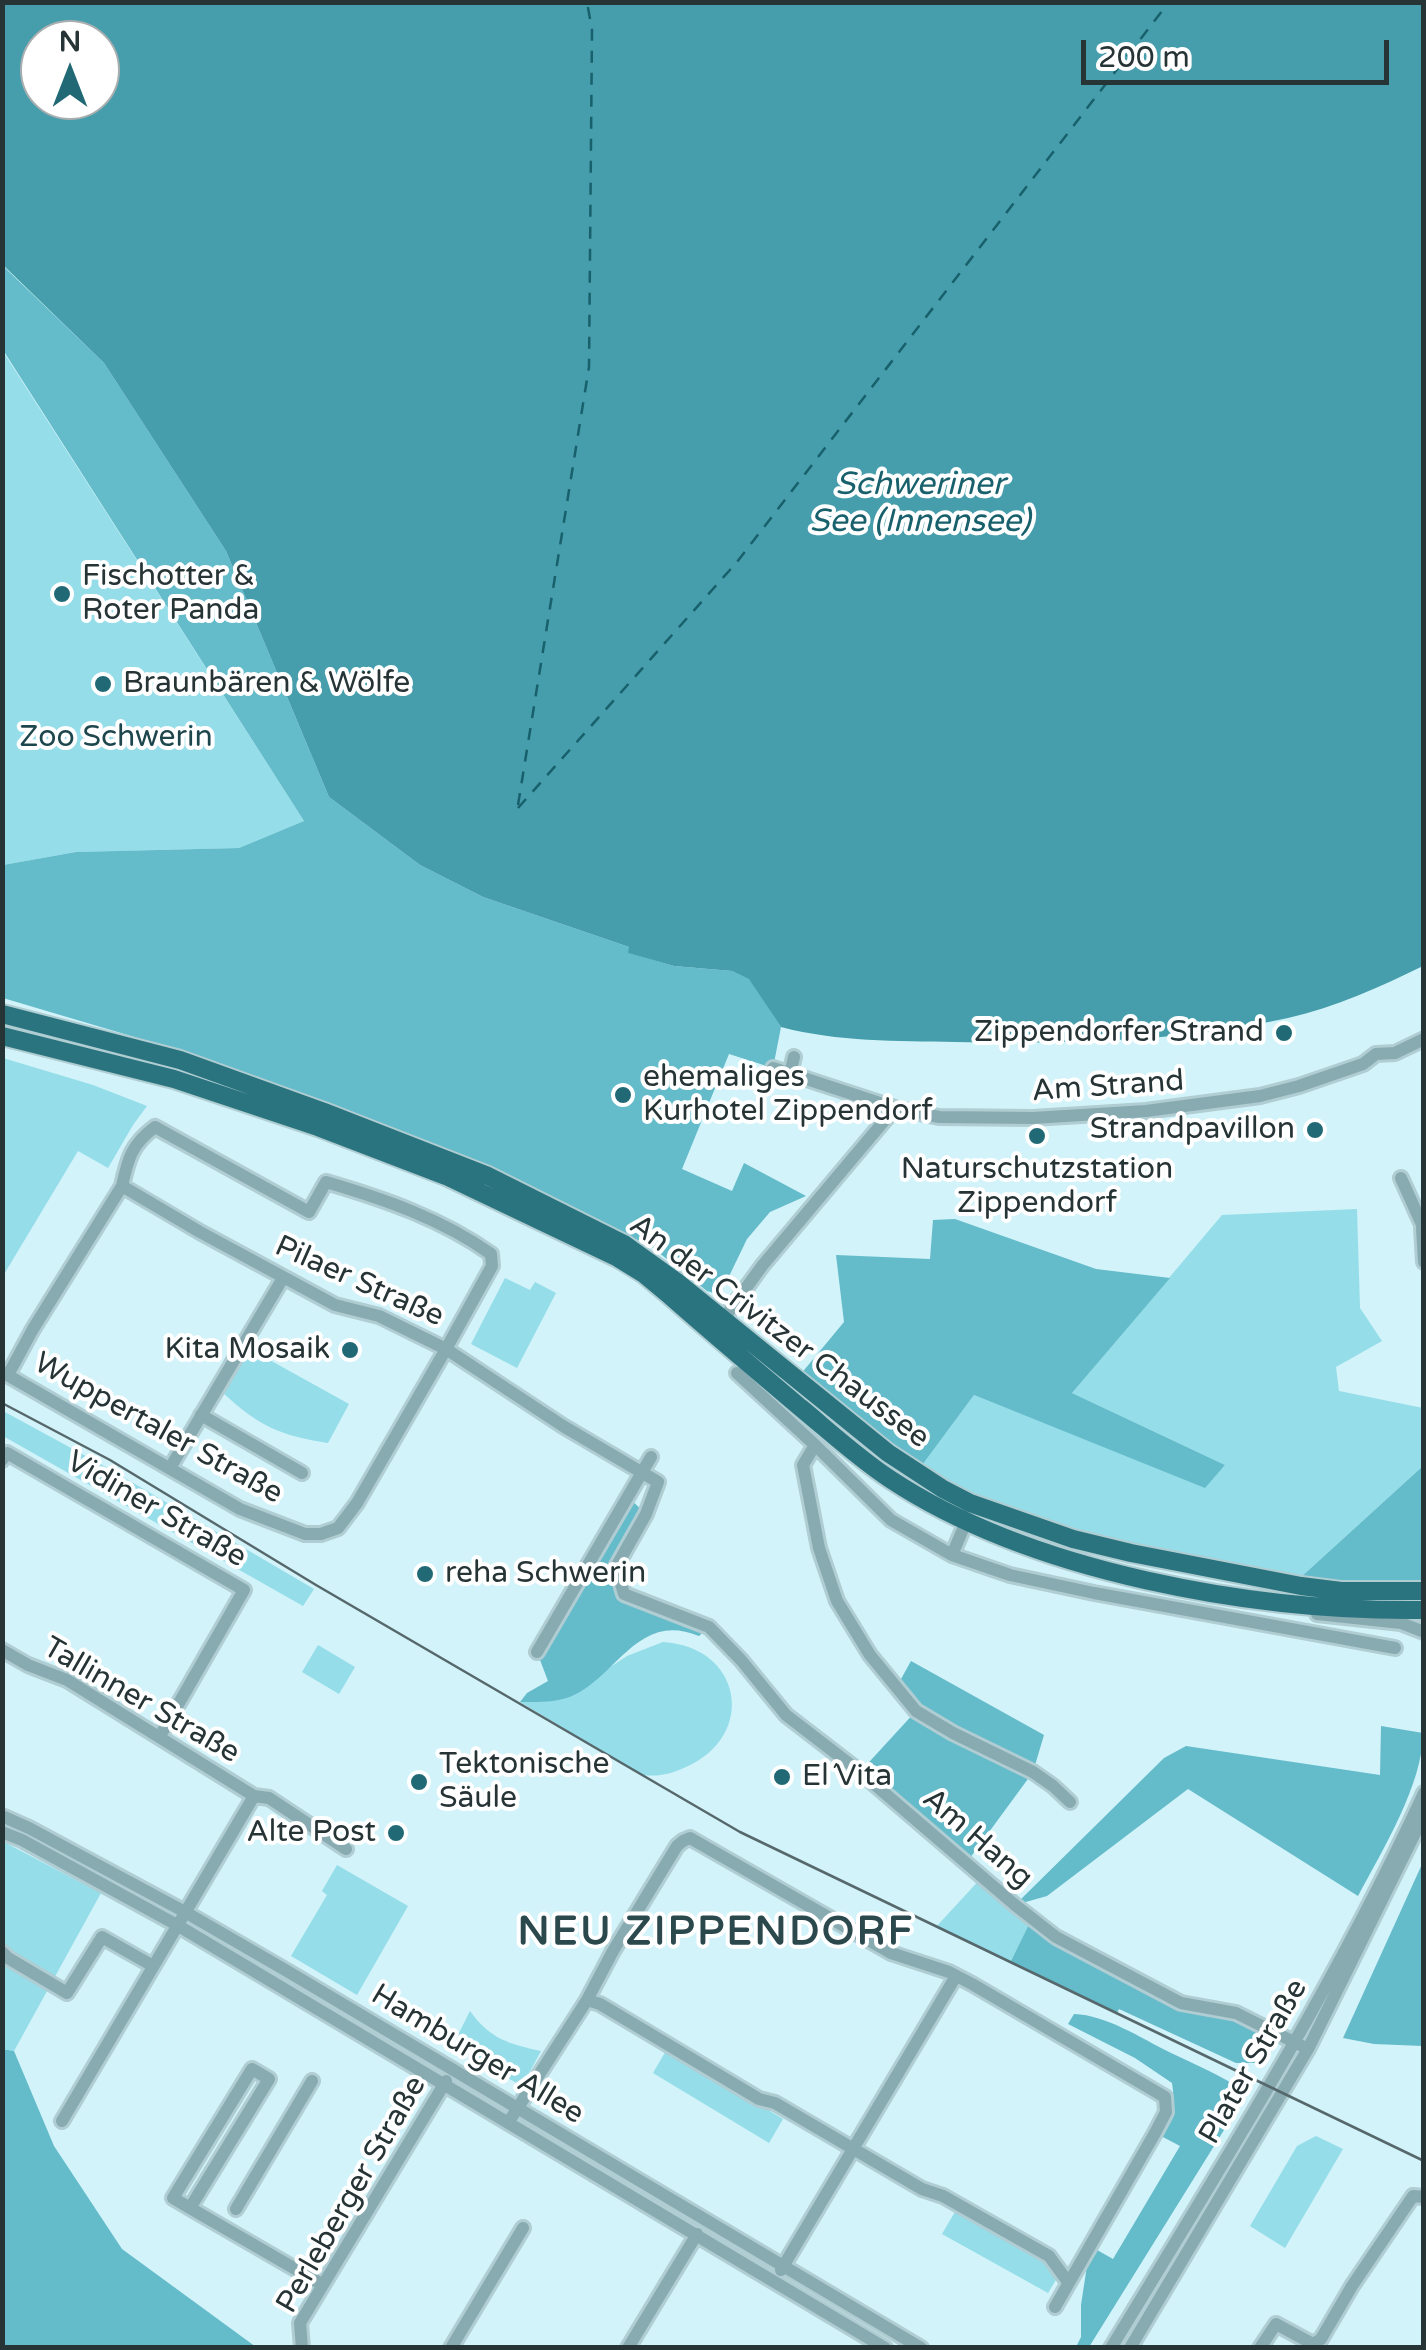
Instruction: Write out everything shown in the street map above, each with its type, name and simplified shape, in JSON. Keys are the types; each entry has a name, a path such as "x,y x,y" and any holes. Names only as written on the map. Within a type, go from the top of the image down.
{"main road":[{"name":"An der Crivitzer Chaussee","path":"2,1014 180,1060 453,1161 624,1244 651,1262 866,1462 916,1496 966,1522 1086,1564 1192,1589 1315,1608 1424,1610"},
{"name":"An der Crivitzer Chaussee","path":"2,1036 174,1079 318,1126 446,1176 618,1258 888,1453 943,1488 1000,1514 1092,1544 1301,1586 1424,1591"}],"street":[{"name":"Am Strand","path":"774,1068 895,1108 939,1117 1085,1115 1260,1096 1363,1064 1376,1054 1395,1053 1424,1039"},
{"path":"790,1074 794,1057"},
{"path":"721,1329 762,1266 895,1108"},
{"name":"Pilaer Straße","path":"5,1373 122,1186 137,1140 156,1128 309,1212 326,1182 410,1210 470,1239 491,1254 492,1266 446,1349 379,1316 335,1305 122,1186"},
{"path":"1401,1178 1423,1228 1424,1262"},
{"path":"170,1468 283,1278"},
{"path":"446,1349 637,1470"},
{"name":"Wuppertaler Straße","path":"5,1373 240,1509 305,1534 321,1534 338,1528 357,1502 446,1349"},
{"path":"737,1373 891,1520 952,1555 1043,1582 1395,1648"},
{"path":"201,1415 302,1473"},
{"path":"815,1444 804,1465 819,1548 837,1601 870,1654 916,1710 953,1734 1033,1772 1070,1802"},
{"name":"Vidiner Straße","path":"2,1460 6,1454 244,1590 160,1736"},
{"path":"538,1652 637,1470 651,1457"},
{"name":"Am Hang","path":"637,1470 658,1482 646,1514 616,1567 624,1594 708,1628 741,1660 786,1715 1056,1937 1181,2004 1236,2013 1302,2046"},
{"path":"952,1555 966,1522"},
{"path":"1192,1589 1224,1600 1401,1623 1424,1632"},
{"name":"Tallinner Straße","path":"2,1650 66,1680 254,1796 270,1798 346,1849"},
{"name":"Plater Straße","path":"1111,2348 1302,2046 1424,1793"},
{"name":"Tallinner Straße","path":"62,2121 254,1796"},
{"name":"Plater Straße","path":"1130,2348 1302,2046 1424,1815"},
{"name":"Hamburger Allee","path":"2,1816 454,2070 921,2348"},
{"name":"Hamburger Allee","path":"2,1832 181,1918 444,2085 886,2348"},
{"path":"508,2122 587,2000 676,1846 690,1838 891,1953 956,1976 1165,2096 1166,2112 1055,2307"},
{"path":"2,1952 67,1994 102,1938 153,1966"},
{"path":"774,2280 956,1976"},
{"path":"587,2000 600,2004 759,2099 775,2102 922,2189 943,2196 1049,2256 1068,2282"},
{"path":"190,2208 269,2079 252,2069 174,2198 190,2208 323,2286"},
{"name":"Perleberger Straße","path":"302,2348 300,2323 454,2070"},
{"path":"236,2209 312,2081"},
{"path":"1260,2348 1276,2324 1313,2344 1320,2340 1413,2196 1424,2197"},
{"path":"451,2348 522,2228"},
{"path":"628,2348 697,2234"}],"green space":[{"name":"Zoo Schwerin","path":"2,350 304,821 239,848 76,852 3,865"},
{"path":"3,1058 147,1106 108,1168 78,1151 3,1276"},
{"path":"1357,1209 1360,1308 1382,1341 1336,1367 1339,1391 1423,1408 1423,1466 1300,1578 1074,1533 974,1497 920,1468 974,1395 1205,1487 1225,1465 1072,1393 1222,1215"},
{"path":"505,1278 530,1290 535,1282 556,1293 517,1368 471,1344"},
{"path":"248,1348 349,1404 328,1443 270,1427 222,1392"},
{"path":"3,1411 314,1589 303,1606 3,1436"},
{"path":"663,1642 690,1648 710,1659 724,1676 731,1695 731,1715 724,1735 709,1753 686,1767 659,1775 642,1775 520,1702 557,1700 588,1685 627,1656"},
{"path":"318,1645 355,1667 339,1694 302,1672"},
{"path":"2,1841 101,1893 14,2051 3,2049"},
{"path":"337,1865 408,1906 357,1995 291,1956 327,1895 322,1891"},
{"path":"983,1876 1032,1918 1010,1963 936,1927"},
{"path":"470,2011 501,2039 541,2051 522,2086 452,2047"},
{"path":"667,2049 783,2119 769,2143 653,2073"},
{"path":"1316,2136 1343,2149 1285,2248 1250,2226 1297,2146"},
{"path":"959,2205 1065,2265 1048,2293 942,2234"}],"shaded area":[{"path":"2,265 104,363 226,551 329,797 420,865 483,897 629,947 629,953 674,966 732,971 750,979 781,1027 773,1068 729,1054 682,1169 732,1191 744,1163 806,1196 770,1212 747,1239 720,1295 707,1291 648,1244 488,1165 248,1074 3,998 3,865 76,852 239,848 304,821 3,350"},
{"path":"955,1219 1096,1269 1170,1278 1072,1393 1225,1465 1205,1488 974,1395 920,1468 800,1375 844,1322 836,1255 930,1259 933,1220"},
{"path":"1423,1466 1423,1584 1300,1578"},
{"path":"628,1497 646,1514 616,1567 624,1593 709,1627 699,1636 678,1630 660,1632 630,1648 574,1695 554,1701 520,1702 548,1681 537,1652"},
{"path":"911,1661 1044,1735 1033,1772 967,1862 860,1772 916,1711 896,1688"},
{"path":"1381,1726 1423,1733 1421,1753 1400,1817 1358,1896 1188,1789 1047,1896 1015,1905 1164,1758 1186,1746 1380,1775"},
{"path":"1423,1862 1423,2046 1343,2038"},
{"path":"1032,1918 1181,2003 1236,2013 1275,2033 1262,2063 1236,2063 1010,1963"},
{"path":"1074,2014 1123,2028 1247,2093 1089,2347 1076,2347 1081,2337 1081,2305 1090,2246 1113,2259 1180,2146 1161,2136 1171,2110 1172,2083 1135,2058 1068,2024"},
{"path":"2,2049 14,2051 54,2146 122,2249 256,2347 3,2347"}],"water":[{"name":"Schweriner See (Innensee)","path":"2,3 1423,3 1423,966 1323,1008 1206,1032 1080,1042 868,1040 781,1027 749,979 732,971 674,966 628,953 629,947 483,897 420,865 329,797 226,551 104,363 3,265"}],"ferry route":[{"path":"518,805 589,367 592,30 587,2"},
{"path":"518,808 737,562 1169,2"}],"tram line":[{"path":"2,1403 110,1460 740,1832 1424,2161"}],"place":[{"name":"Fischotter & Roter Panda","path":"62,594"},
{"name":"Braunbären & Wölfe","path":"103,684"},
{"name":"Zippendorfer Strand","path":"1284,1033"},
{"name":"ehemaliges Kurhotel Zippendorf","path":"623,1095"},
{"name":"Strandpavillon","path":"1315,1130"},
{"name":"Naturschutzstation Zippendorf","path":"1037,1136"},
{"name":"Kita Mosaik","path":"350,1350"},
{"name":"reha Schwerin","path":"425,1574"},
{"name":"El´Vita","path":"782,1777"},
{"name":"Tektonische Säule","path":"419,1782"},
{"name":"Alte Post","path":"396,1833"}],"district":[{"name":"NEU ZIPPENDORF","path":"716,1933"}]}
